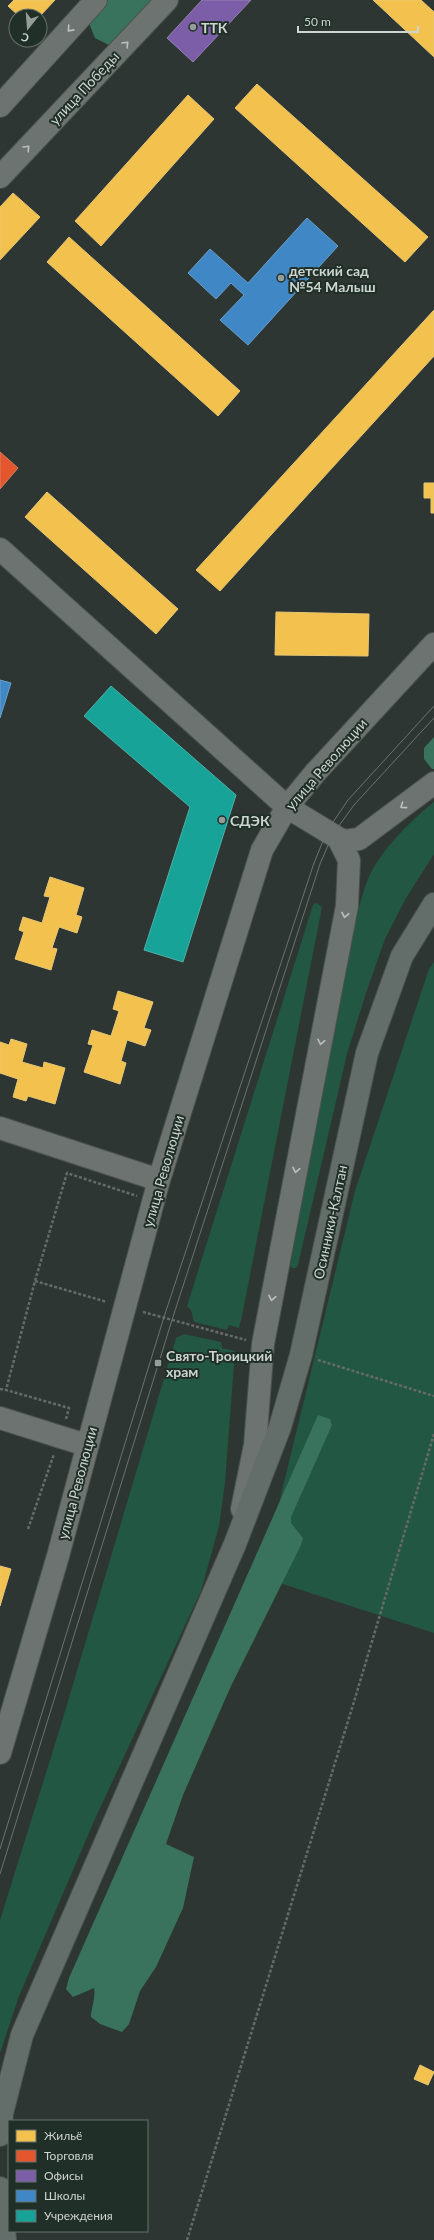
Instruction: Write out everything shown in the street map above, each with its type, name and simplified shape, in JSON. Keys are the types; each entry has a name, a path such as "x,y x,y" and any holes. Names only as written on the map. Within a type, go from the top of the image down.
{"main road":[{"name":"Осинники-Калтан","path":"0,2135 2,2113 22,2035 235,1544 280,1427 301,1355 367,1053 402,956 434,904"},
{"path":"0,2188 5,2240"}],"street":[{"path":"0,106 96,0"},
{"name":"улица Победы","path":"0,177 167,0"},
{"path":"0,549 288,806 338,838 345,841 359,839 434,783"},
{"name":"улица Революции","path":"0,1753 58,1556 86,1445 126,1307 153,1178 262,850 288,806 315,773 434,644"},
{"path":"235,1544 255,1445 263,1344 347,906 349,860 338,838"},
{"path":"0,1128 153,1178"},
{"path":"0,1418 86,1445"}],"path":[{"path":"6,1390 35,1281 67,1173 143,1198 153,1178"},
{"path":"35,1281 263,1344"},
{"path":"301,1355 434,1396"},
{"path":"0,1389 69,1408 28,1529"},
{"path":"187,2240 356,1698 434,1434"}],"green space":[{"path":"104,0 160,0 118,41 109,45 95,38 89,23"},
{"path":"434,737 434,769 432,769 424,759 424,748"},
{"path":"434,802 434,854 406,898 385,939 366,993 347,1054 298,1265 296,1268 292,1268 290,1266 348,957 356,918 362,898 373,868 388,847 415,818"},
{"path":"316,903 322,907 239,1328 229,1325 227,1330 194,1322 191,1310 187,1306 313,905"},
{"path":"434,962 434,1633 261,1577 355,1191 429,969"},
{"path":"184,1334 221,1342 222,1348 235,1351 225,1483 219,1526 201,1591 94,1821 19,1996 0,2053 0,1920 60,1728 176,1338"},
{"path":"318,1415 330,1419 332,1425 291,1517 291,1523 303,1538 301,1545 231,1686 183,1795 166,1844 194,1857 183,1908 156,1967 140,1991 129,2024 122,2032 100,2024 91,2017 94,1988 73,1997 66,1989 69,1978"}],"building: Жильё":[{"path":"14,0 55,0 48,8 10,8 8,6"},
{"path":"373,0 421,0 434,12 434,57"},
{"path":"257,84 428,237 405,262 235,108"},
{"path":"188,95 214,119 101,246 75,221"},
{"path":"13,193 40,217 0,260 0,207"},
{"path":"69,237 240,391 218,416 47,262"},
{"path":"434,310 434,356 220,591 196,570"},
{"path":"424,483 434,483 434,513 431,513 431,498 424,498"},
{"path":"47,492 178,609 156,634 25,517"},
{"path":"276,612 369,614 368,656 275,655"},
{"path":"50,877 84,888 76,915 82,917 77,933 59,927 52,948 57,949 51,970 15,959 24,932 19,930 23,917 42,923 50,897 44,896"},
{"path":"118,991 153,1002 144,1028 151,1030 145,1046 127,1040 121,1061 126,1063 120,1084 84,1072 93,1045 88,1044 92,1030 111,1036 119,1011 113,1009"},
{"path":"11,1039 27,1044 22,1062 43,1068 44,1062 65,1068 55,1104 28,1096 26,1101 13,1097 18,1079 0,1073 0,1042 9,1045"},
{"path":"0,1566 11,1569 0,1606"},
{"path":"420,2065 434,2072 428,2085 414,2079"}],"building: Торговля":[{"path":"0,452 18,468 0,489"}],"building: Офисы":[{"path":"202,0 251,0 193,62 167,38"}],"building: Школы":[{"name":"детский сад №54 Малыш","path":"307,218 338,246 248,345 220,320 244,295 231,283 216,299 188,273 210,249 248,283"},
{"path":"0,680 11,683 0,718"}],"building: Учреждения":[{"path":"111,686 236,795 183,962 144,950 190,807 84,716"}],"tram line":[{"path":"0,1849 164,1317 314,863 327,831 348,800 434,706"},
{"path":"0,1874 172,1320 320,864 333,834 354,805 434,718"}],"place":[{"name":"ТТК","path":"193,27"},
{"name":"детский сад №54 Малыш","path":"281,278"},
{"name":"СДЭК","path":"222,820"},
{"name":"Свято-Троицкий храм","path":"158,1363"}]}
